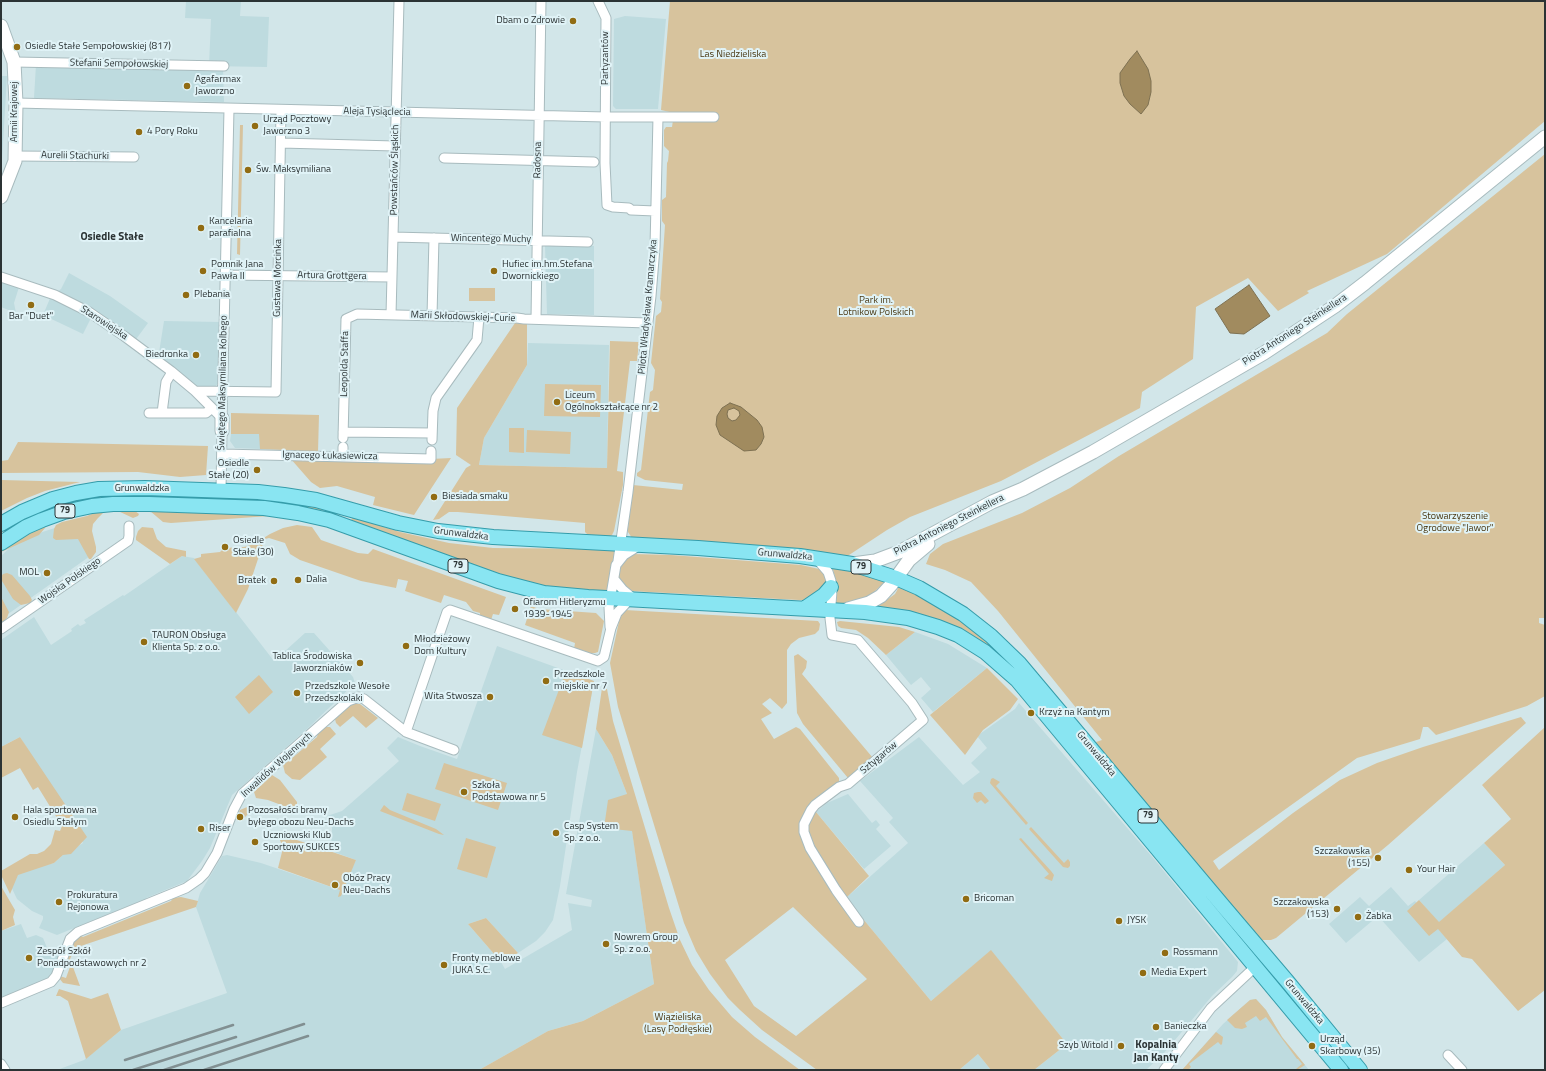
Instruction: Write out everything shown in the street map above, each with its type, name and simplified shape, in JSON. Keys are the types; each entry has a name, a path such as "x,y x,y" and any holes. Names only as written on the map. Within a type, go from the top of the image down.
{"main road":[{"name":"Grunwaldzka","path":"1,524 40,503 69,494 91,490 134,488 272,493 316,500 398,523 438,531 493,538 640,545 816,558 852,564 896,578 919,588 963,614 991,636 1019,663 1288,981 1360,1070"},
{"name":"Grunwaldzka","path":"1,542 26,527 46,518 68,511 97,505 149,504 264,508 303,514 328,520 498,581 521,588 554,594 632,600 805,608 888,614 931,624 972,644 997,661 1032,697 1341,1070"},
{"path":"805,608 824,595 831,587"}],"street":[{"name":"Powstańców Śląskich","path":"391,315 399,1"},
{"name":"Radosna","path":"536,320 538,115 541,1"},
{"name":"Partyzantów","path":"598,1 606,18 605,163 607,205 612,207 629,208 631,210 656,211"},
{"name":"Armii Krajowej","path":"1,26 14,62 16,103 15,161 1,197"},
{"name":"Stefanii Sempołowskiej","path":"14,62 224,66"},
{"name":"Aleja Tysiąclecia","path":"16,103 606,117 714,117"},
{"name":"Świętego Maksymiliana Kolbego","path":"221,490 222,391 230,108"},
{"name":"Gustawa Morcinka","path":"222,391 276,392 281,110"},
{"name":"Pilota Władysława Kramarczyka","path":"611,628 609,607 610,598 618,561 628,492 654,262 658,117"},
{"name":"Piotra Antoniego Steinkellera","path":"831,610 851,608 869,603 881,596 909,560 934,540 995,507 1023,489 1093,452 1264,353 1312,322 1365,283 1545,138"},
{"path":"281,143 395,146"},
{"name":"Aurelii Stachurki","path":"15,156 134,157"},
{"path":"444,158 594,162"},
{"name":"Wincentego Muchy","path":"393,237 588,242"},
{"path":"432,316 434,238"},
{"name":"Artura Grottgera","path":"225,275 392,277"},
{"name":"Starowiejska","path":"1,277 55,295 90,312 172,372 195,391 212,408 222,425"},
{"name":"Leopolda Staffa","path":"343,439 346,319 357,314 391,315"},
{"name":"Marii Skłodowskiej-Curie","path":"391,315 648,323"},
{"path":"342,457 343,439 432,437 433,411 436,398 477,340 479,317"},
{"path":"162,413 166,380 172,372"},
{"path":"195,391 222,391"},
{"path":"149,413 206,413 212,408"},
{"name":"Ignacego Łukasiewicza","path":"222,454 431,458 431,451"},
{"name":"Piotra Antoniego Steinkellera","path":"852,564 875,561 899,552 992,502 1023,489"},
{"name":"Wojska Polskiego","path":"1,629 128,541 129,526"},
{"path":"618,561 624,555 640,545"},
{"path":"816,558 828,572 831,587 831,610"},
{"path":"406,732 447,612 450,610 591,660 601,661 604,656 611,628 620,610 632,600 632,595 623,590 614,579"},
{"name":"Sztygarów","path":"831,610 832,635 858,640 912,703 923,720 848,784 839,787 815,805 804,824 804,832 810,848 836,890 859,922"},
{"name":"Inwalidów Wojennych","path":"1,1003 51,982 56,976 70,939 78,932 186,888 199,879 205,873 217,853 234,809 243,793 348,701 359,697 364,699 406,732 454,750"},
{"path":"1164,1070 1211,1008 1255,967"},
{"path":"1448,1055 1462,1070"},
{"path":"1,1064 5,1070"}],"shaded area":[{"path":"186,1 241,1 240,16 269,17 267,67 209,66 211,19 185,18"},
{"path":"625,16 666,19 658,109 616,109 613,106 614,19"},
{"path":"1137,51 1148,69 1151,81 1151,92 1148,105 1141,114 1124,96 1120,83 1120,73"},
{"path":"36,65 223,69 224,102 34,98"},
{"path":"1,76 7,76 2,160 1,159"},
{"path":"545,245 594,246 594,315 547,314"},
{"path":"69,273 110,296 148,323 131,346 91,318 83,334 43,315 51,296 61,289"},
{"path":"1,279 20,284 14,303 16,313 1,307"},
{"path":"1249,285 1270,316 1244,334 1230,333 1215,309"},
{"path":"164,321 220,322 219,382 215,387 199,388 192,385 158,359"},
{"name":"Liceum Ogólnokształcące nr 2","path":"528,343 609,345 607,468 479,465 484,438 527,365"},
{"path":"730,403 741,407 757,420 762,427 764,437 756,450 744,451 720,435 716,425 717,416 722,408","holes":["734,408 739,411 740,415 736,420 732,421 728,418 728,410"]},
{"path":"231,434 260,434 260,449 235,448 230,441"},
{"path":"73,522 93,554 1,619 1,556 18,540"},
{"path":"182,556 194,558 274,661 305,633 314,633 353,677 355,683 307,729 232,795 210,848 187,881 57,935 39,928 43,916 32,911 17,899 5,874 54,863 63,855 83,843 20,737 1,747 1,640 34,617 51,645 72,631 71,629 78,624 80,626 86,623 84,620 123,595 124,596"},
{"path":"915,632 948,644 987,668 933,712 921,698 931,689 921,677 911,685 886,655"},
{"path":"497,646 594,681 577,772 560,886 553,920 545,932 536,941 518,953 486,918 468,924 501,962 505,969 572,930 568,903 591,907 592,900 566,894 596,729 612,755 627,794 604,828 632,830 654,984 583,1021 548,1031 479,1070 57,1070 84,1060 121,1030 227,993 196,907 200,893 222,856 227,855 261,863 340,890 356,860 331,851 332,828 327,816 342,811 399,761 387,748 398,737 457,759"},
{"path":"1019,703 1154,859 1238,962 1237,971 1232,977 1212,996 1164,1053 1146,1070 1034,1070 1067,1044 991,951 931,1001 854,908 847,897 908,843 889,822 893,818 860,781 919,737 963,785 980,772 971,763 987,748 977,736 1015,709"},
{"path":"848,794 872,823 876,820 880,825 876,829 891,846 864,869 816,812 827,803"},
{"path":"1484,843 1505,865 1439,923 1419,900"},
{"path":"1391,887 1408,906 1415,901 1447,939 1419,962 1378,916 1346,943 1329,924 1360,897 1369,906"},
{"name":"Zespół Szkół Ponadpodstawowych nr 2","path":"21,924 27,938 36,935 43,938 48,950 62,945 52,973 48,978 1,998 1,931"},
{"path":"1256,999 1266,1010 1282,1037 1309,1070 1182,1070 1223,1024 1250,1000"},
{"path":"978,1054 991,1070 959,1070"}],"green space":[{"name":"Park im. Lotnikow Polskich","path":"670,1 1545,1 1545,121 1387,254 1307,291 1309,293 1278,311 1248,278 1196,307 1193,359 1142,392 1140,408 1001,481 910,517 846,557 632,538 628,532 628,528 633,485 682,490 683,484 645,480 637,476 637,473 641,470 650,392 653,390 655,370 651,363 656,316 661,312 662,302 660,299 665,225 662,221 662,200 666,197 667,163 669,151 664,146 664,130 666,127 672,127 674,113 661,110"},
{"path":"240,125 243,125 240,255 237,254"},
{"name":"Stowarzyszenie Ogrodowe \"Jawor\"","path":"1545,154 1545,618 1539,618 1539,623 1545,625 1545,696 1527,706 1436,735 1428,727 1423,727 1420,739 1357,758 1213,861 1219,870 1293,813 1340,780 1377,763 1423,747 1521,717 1526,723 1388,845 1276,938 1271,940 1259,940 1093,743 1102,740 998,611 971,582 945,570 926,564 930,554 943,544 1022,513 1070,488 1119,456 1327,333 1347,314"},
{"path":"469,288 495,288 495,301 469,301"},
{"path":"515,323 527,324 527,365 484,438 479,465 607,468 610,341 639,342 637,361 630,361 617,471 623,472 623,485 614,531 612,535 608,537 589,536 585,532 585,523 458,512 449,512 439,519 433,520 466,468 471,465 456,455 457,408"},
{"path":"545,384 601,385 600,417 544,416"},
{"path":"231,413 319,415 318,452 431,459 451,458 414,515 373,505 375,497 337,486 320,488 311,482 283,450 260,449 259,434 231,434"},
{"path":"509,428 524,428 524,453 509,452"},
{"path":"527,430 571,432 570,454 526,452"},
{"path":"18,442 208,446 206,475 180,477 138,472 1,473 1,461 8,460"},
{"path":"1,480 80,482 45,491 1,511"},
{"path":"123,493 246,496 323,507 320,512 67,504 100,496"},
{"path":"129,508 139,514 138,516 133,518 118,511 111,511 103,513 93,524 92,531 96,552 91,559 89,559 78,539 56,540 53,538 56,525 62,522 87,516 101,510"},
{"path":"150,511 270,515 171,523 163,522"},
{"path":"353,517 400,532 449,543 493,548 614,549 615,554 611,566 608,594 575,592 522,583 371,528 351,520"},
{"path":"46,524 45,528 39,535 1,552 1,548"},
{"path":"297,525 312,527 321,540 358,553 368,554 373,549 506,597 499,615 493,614 491,620 480,616 480,613 473,611 466,602 444,595 441,603 405,591 408,581 398,579 396,588 361,581 300,560 290,554 285,543 269,538 265,539 264,541 248,589 236,613 194,559 201,557 201,554 220,552 224,548 244,547 254,544 283,528"},
{"path":"142,527 153,528 157,539 166,547 186,551 186,557 182,556 170,564 136,540 138,531"},
{"path":"632,554 671,555 801,565 819,569 824,574 826,580 825,587 810,600 630,591 619,579 619,573 623,561"},
{"path":"829,565 887,580 873,593 861,600 849,604 835,605 835,577 833,570"},
{"path":"7,573 12,575 30,596 32,600 30,603 21,605 13,599 1,577 3,574"},
{"path":"900,585 975,629 1030,683 1002,658 876,608 895,594"},
{"path":"1,597 9,612 7,618 1,624"},
{"path":"531,606 539,609 596,613 604,621 598,652 590,653 589,655 574,649 575,643 525,625"},
{"path":"625,610 818,621 820,624 819,630 815,634 799,638 791,644 787,650 787,703 782,709 770,698 762,704 772,713 761,719 774,739 796,727 800,729 839,778 839,782 836,786 813,804 816,812 869,876 847,897 854,908 931,1001 991,950 1067,1044 1034,1070 991,1070 978,1054 959,1070 817,1070 762,1030 740,1010 728,998 710,974 696,951 684,923 618,707 610,663 620,617","holes":["793,907 867,979 796,1036 754,1006 725,960"]},
{"path":"840,621 899,627 915,632 886,655 868,638 856,630 841,628 838,626 837,622"},
{"path":"798,654 807,661 806,668 802,674 873,758 848,778 803,724 797,713 794,656"},
{"path":"987,668 1018,699 1010,710 983,730 965,755 930,715"},
{"path":"566,671 594,681 582,748 542,735"},
{"path":"259,675 273,692 249,714 235,697"},
{"name":"Wiązieliska (Lasy Podłęskie)","path":"602,688 607,689 613,721 669,908 680,940 692,965 709,990 732,1017 755,1037 800,1070 479,1070 548,1031 583,1021 654,984 632,831 604,828 608,800 627,794 612,755 596,729"},
{"path":"360,704 378,718 366,728 353,716 340,727 336,723 335,719 349,705"},
{"path":"324,727 330,727 336,734 320,749 327,757 300,780 292,779 285,773 283,765 287,759 291,759 317,737 318,733"},
{"path":"1545,727 1545,990 1518,1011 1472,959 1462,957 1438,929 1429,936 1407,911 1419,900 1439,922 1505,865 1484,843 1511,819 1482,785"},
{"path":"20,737 87,837 71,854 63,855 54,863 18,875 10,894 1,875 1,871 30,854 37,854 44,851 51,844 55,830 60,831 62,826 38,787 33,790 20,768 1,778 1,747"},
{"path":"444,763 507,783 498,810 435,789"},
{"path":"272,775 280,780 297,802 297,811 268,800 256,798 254,792"},
{"path":"993,778 1000,782 996,786 1028,823 1026,825 990,783 991,779"},
{"path":"981,792 989,801 985,804 981,800 977,803 973,798 974,793"},
{"path":"407,793 441,804 435,821 402,810"},
{"path":"252,805 255,807 242,820 236,819 240,810"},
{"path":"384,805 390,810 436,829 444,835 380,811"},
{"path":"1031,827 1064,863 1068,859 1070,866 1068,868 1063,867 1029,829"},
{"path":"282,835 356,860 341,896 338,897 340,890 278,868 283,848 280,840"},
{"path":"466,838 496,847 487,878 457,869"},
{"path":"1021,838 1054,875 1052,881 1044,878 1049,874 1019,839"},
{"path":"1,886 15,910 13,917 15,925 1,931"},
{"path":"181,897 198,901 196,907 75,948 70,959 80,986 63,983 59,978 60,976 66,978 71,964 65,961 72,944 80,935 83,937 171,901 173,898"},
{"path":"486,918 518,953 501,962 468,924"},
{"path":"59,989 91,999 108,993 121,1030 86,1059 68,1001 60,996 56,996"},
{"path":"1256,999 1266,1010 1282,1037 1305,1065 1297,1070 1296,1069 1302,1064 1266,1017 1260,1021 1256,1016 1245,1023 1247,1027 1242,1029 1235,1028 1227,1020 1250,1000"},
{"path":"1216,1032 1223,1037 1222,1044 1221,1045 1218,1042 1189,1064 1191,1067 1188,1070 1182,1070"}],"railway":[{"path":"164,1070 304,1024"},
{"path":"125,1060 233,1025"},
{"path":"204,1070 308,1036"},
{"path":"133,1070 236,1037"}],"place":[{"name":"Dbam o Zdrowie","path":"573,21"},
{"name":"Osiedle Stałe Sempołowskiej (817)","path":"17,47"},
{"name":"Agafarmax Jaworzno","path":"187,86"},
{"name":"Urząd Pocztowy Jaworzno 3","path":"255,126"},
{"name":"4 Pory Roku","path":"139,132"},
{"name":"Św. Maksymiliana","path":"248,170"},
{"name":"Kancelaria parafialna","path":"201,228"},
{"name":"Pomnik Jana Pawła II","path":"203,271"},
{"name":"Hufiec im.hm.Stefana Dwornickiego","path":"494,271"},
{"name":"Plebania","path":"186,295"},
{"name":"Bar \"Duet\"","path":"31,305"},
{"name":"Biedronka","path":"196,355"},
{"name":"Liceum Ogólnokształcące nr 2","path":"557,402"},
{"name":"Osiedle Stałe (20)","path":"257,470"},
{"name":"Biesiada smaku","path":"434,497"},
{"name":"Osiedle Stałe (30)","path":"225,547"},
{"name":"MOL","path":"47,573"},
{"name":"Dalia","path":"298,580"},
{"name":"Bratek","path":"274,581"},
{"name":"Ofiarom Hitleryzmu 1939-1945","path":"515,609"},
{"name":"TAURON Obsługa Klienta Sp. z o.o.","path":"144,642"},
{"name":"Młodzieżowy Dom Kultury","path":"406,646"},
{"name":"Tablica Środowiska Jaworzniaków","path":"360,663"},
{"name":"Przedszkole miejskie nr 7","path":"546,681"},
{"name":"Przedszkole Wesołe Przedszkolaki","path":"297,693"},
{"name":"Wita Stwosza","path":"490,697"},
{"name":"Krzyż na Kantym","path":"1031,713"},
{"name":"Szkoła Podstawowa nr 5","path":"464,792"},
{"name":"Hala sportowa na Osiedlu Stałym","path":"15,817"},
{"name":"Pozosałości bramy byłego obozu Neu-Dachs","path":"240,817"},
{"name":"Riser","path":"201,829"},
{"name":"Casp System Sp. z o.o.","path":"556,833"},
{"name":"Uczniowski Klub Sportowy SUKCES","path":"255,842"},
{"name":"Szczakowska (155)","path":"1378,858"},
{"name":"Your Hair","path":"1409,870"},
{"name":"Obóz Pracy Neu-Dachs","path":"335,885"},
{"name":"Bricoman","path":"966,899"},
{"name":"Prokuratura Rejonowa","path":"59,902"},
{"name":"Szczakowska (153)","path":"1337,909"},
{"name":"Żabka","path":"1358,917"},
{"name":"JYSK","path":"1119,921"},
{"name":"Nowrem Group Sp. z o.o.","path":"606,944"},
{"name":"Rossmann","path":"1165,953"},
{"name":"Zespół Szkół Ponadpodstawowych nr 2","path":"29,958"},
{"name":"Fronty meblowe JUKA S.C.","path":"444,965"},
{"name":"Media Expert","path":"1143,973"},
{"name":"Banieczka","path":"1156,1027"},
{"name":"Szyb Witold I","path":"1121,1046"},
{"name":"Urząd Skarbowy (35)","path":"1312,1046"}],"district":[{"name":"Osiedle Stałe","path":"112,237"},
{"name":"Kopalnia Jan Kanty","path":"1156,1051"}],"park label":[{"name":"Las Niedzieliska","path":"733,55"}]}
